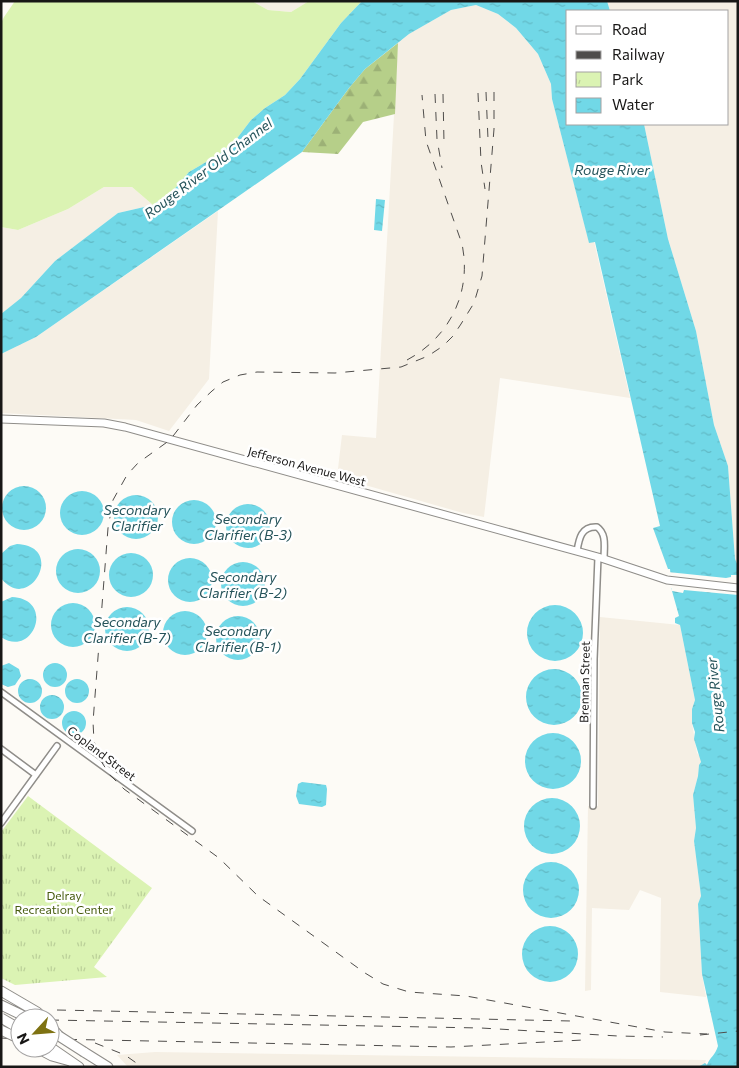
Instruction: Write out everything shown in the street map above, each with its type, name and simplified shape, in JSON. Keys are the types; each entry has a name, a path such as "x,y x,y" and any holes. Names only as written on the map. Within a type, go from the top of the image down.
{"highway":[{"path":"1,991 30,1008"},
{"path":"60,1037 108,1067"},
{"path":"60,1054 79,1067"},
{"path":"60,1058 70,1060"}],"main road":[{"name":"Jefferson Avenue West","path":"1,419 104,423 125,427 601,558 667,580 738,588"}],"street":[{"name":"Brennan Street","path":"577,552 580,536 583,531 591,526 602,530 604,536 594,659 593,806"},
{"name":"Copland Street","path":"1,692 192,831"},
{"path":"1,824 57,746"},
{"path":"1,749 36,774"}],"shaded area":[{"path":"252,1 309,1 291,12 268,10"},
{"path":"607,1 738,1 738,566 735,560 728,466 714,425 696,331 668,239 644,125 729,125 729,10 610,10"},
{"path":"476,5 498,14 516,28 538,54 551,84 552,99 589,242 594,241 630,398 500,378 484,517 463,513 337,477 342,435 376,438 398,43 409,34 451,10"},
{"path":"104,187 132,187 153,205 118,213 55,261 21,298 1,314 1,227 18,230 68,209"},
{"path":"218,211 209,379 169,431 136,420 1,413 1,354 36,337"},
{"path":"600,617 680,625 695,700 692,709 692,723 697,753 700,756 701,762 693,795 696,828 694,841 701,896 698,905 702,974 706,997 660,992 661,898 640,890 629,910 592,908 591,990 585,991 588,806 598,806"},
{"path":"155,1052 706,1060 705,1063 698,1067 128,1067 117,1055"}],"green space":[{"path":"15,1 252,1 268,10 291,12 309,1 362,1 341,23 300,79 285,95 251,120 235,141 218,155 189,172 172,192 153,205 132,187 104,187 68,209 18,230 1,227 1,23"},
{"path":"398,43 395,114 363,122 338,154 302,152 365,69"},
{"name":"Delray Recreation Center","path":"28,796 152,888 94,967 107,977 15,985 1,978 1,832"}],"water":[{"name":"Rouge River","path":"362,1 607,1 610,10 566,10 566,125 644,125 668,239 696,331 714,425 728,466 735,559 738,566 738,1067 698,1067 705,1063 707,1065 718,1046 702,974 698,904 701,896 694,841 696,828 693,795 701,762 694,739 695,732 692,723 692,709 695,700 680,625 675,623 675,618 679,616 672,591 670,569 668,569 653,528 660,526 595,242 589,243 552,99 551,84 538,54 516,28 498,14 476,5 451,10 409,34 365,69 302,152 36,337 1,354 1,314 21,298 55,261 118,213 153,205 172,192 189,172 218,155 235,141 251,120 285,95 300,79 341,23"},
{"path":"376,199 385,200 382,231 374,230"},
{"path":"20,486 28,486 40,492 46,508 40,524 28,530 20,530 8,524 2,512 2,504 8,492"},
{"name":"Secondary Clarifier","path":"78,491 86,491 98,497 104,513 98,529 86,535 78,535 66,529 60,517 60,509 66,497"},
{"name":"Secondary Clarifier","path":"132,495 140,495 152,501 158,517 152,533 140,539 132,539 120,533 114,521 114,513 120,501"},
{"path":"190,500 198,500 210,506 216,522 210,538 198,544 190,544 178,538 172,526 172,518 178,506"},
{"name":"Secondary Clarifier (B-3)","path":"244,504 252,504 264,510 270,526 264,542 252,548 244,548 232,542 226,530 226,522 232,510"},
{"path":"17,544 32,548 40,555 41,565 38,576 32,584 22,589 12,587 1,578 1,554 10,546"},
{"name":"Secondary Clarifier","path":"74,549 82,549 94,555 100,571 94,587 82,593 74,593 62,587 56,575 56,567 62,555"},
{"name":"Secondary Clarifier","path":"127,553 135,553 147,559 153,575 147,591 135,597 127,597 115,591 109,579 109,571 115,559"},
{"path":"186,558 194,558 206,564 212,580 206,596 194,602 186,602 174,596 168,584 168,576 174,564"},
{"name":"Secondary Clarifier (B-2)","path":"239,562 247,562 259,568 265,584 259,600 247,606 239,606 227,600 221,588 221,580 227,568"},
{"path":"12,597 25,600 33,607 36,616 35,626 30,635 22,640 12,642 1,637 1,602"},
{"path":"69,603 77,603 89,609 95,625 89,641 77,647 69,647 57,641 51,629 51,621 57,609"},
{"path":"555,605 566,607 575,613 581,622 583,633 581,644 575,653 566,659 555,661 544,659 535,653 529,644 527,633 529,622 535,613 544,607"},
{"name":"Secondary Clarifier (B-7)","path":"123,607 131,607 143,613 149,629 143,645 131,651 123,651 111,645 105,633 105,625 111,613"},
{"path":"181,611 189,611 201,617 207,633 201,649 189,655 181,655 169,649 163,637 163,629 169,617"},
{"name":"Secondary Clarifier (B-1)","path":"234,616 242,616 254,622 260,638 254,654 242,660 234,660 222,654 216,642 216,634 222,622"},
{"path":"9,663 19,669 21,676 15,685 8,687 1,684 1,666"},
{"path":"55,663 60,664 66,670 66,680 60,686 55,687 50,686 44,680 43,675 44,670 50,664"},
{"path":"554,669 565,671 574,677 580,686 582,697 580,708 574,717 565,723 554,725 543,723 534,717 528,708 526,697 528,686 534,677 543,671"},
{"path":"30,679 35,680 41,686 41,696 35,702 30,703 25,702 19,696 18,691 19,686 25,680"},
{"path":"77,679 82,680 88,686 88,696 82,702 77,703 72,702 66,696 65,691 66,686 72,680"},
{"path":"52,695 57,696 63,702 63,712 57,718 52,719 47,718 41,712 40,707 41,702 47,696"},
{"path":"74,711 79,712 85,718 85,728 79,734 74,735 69,734 63,728 62,723 63,718 69,712"},
{"path":"553,733 564,735 573,741 579,750 581,761 579,772 573,781 564,787 553,789 542,787 533,781 527,772 525,761 527,750 533,741 542,735"},
{"path":"302,782 326,785 326,805 322,807 299,804 296,796 298,784"},
{"path":"552,798 563,800 572,806 578,815 580,826 578,837 572,846 563,852 552,854 541,852 532,846 526,837 524,826 526,815 532,806 541,800"},
{"path":"551,862 562,864 571,870 577,879 579,890 577,901 571,910 562,916 551,918 540,916 531,910 525,901 523,890 525,879 531,870 540,864"},
{"path":"550,926 561,928 570,934 576,943 578,954 576,965 570,974 561,980 550,982 539,980 530,974 524,965 522,954 524,943 530,934 539,928"}],"pier":[{"path":"668,572 726,578 731,577 731,575 738,575 738,595 684,590 683,593 672,591 672,588 669,588"}],"railway":[{"path":"486,92 488,139"},
{"path":"494,92 494,129 482,276 474,303 453,336 443,346 428,356 401,367 335,373 257,372 240,375 223,382 197,405 170,440 138,463 127,475 113,500 108,528 93,722 94,741 99,758 110,775 124,789 219,858 258,896 383,984 409,992 466,996 665,1032 707,1034"},
{"path":"478,93 481,162 485,189"},
{"path":"435,94 437,139 442,168"},
{"path":"443,94 444,142"},
{"path":"407,360 435,339 446,326 460,296 464,279 462,244 426,141 422,95"},
{"path":"60,1010 571,1021"},
{"path":"60,1020 481,1028 663,1037"},
{"path":"1,1022 10,1022"},
{"path":"700,1035 738,1031"},
{"path":"1,1038 10,1038"},
{"path":"60,1039 451,1047 583,1040"},
{"path":"95,1043 125,1055 142,1067"}],"water label":[{"name":"Rouge River Old Channel","path":"208,168"}]}
